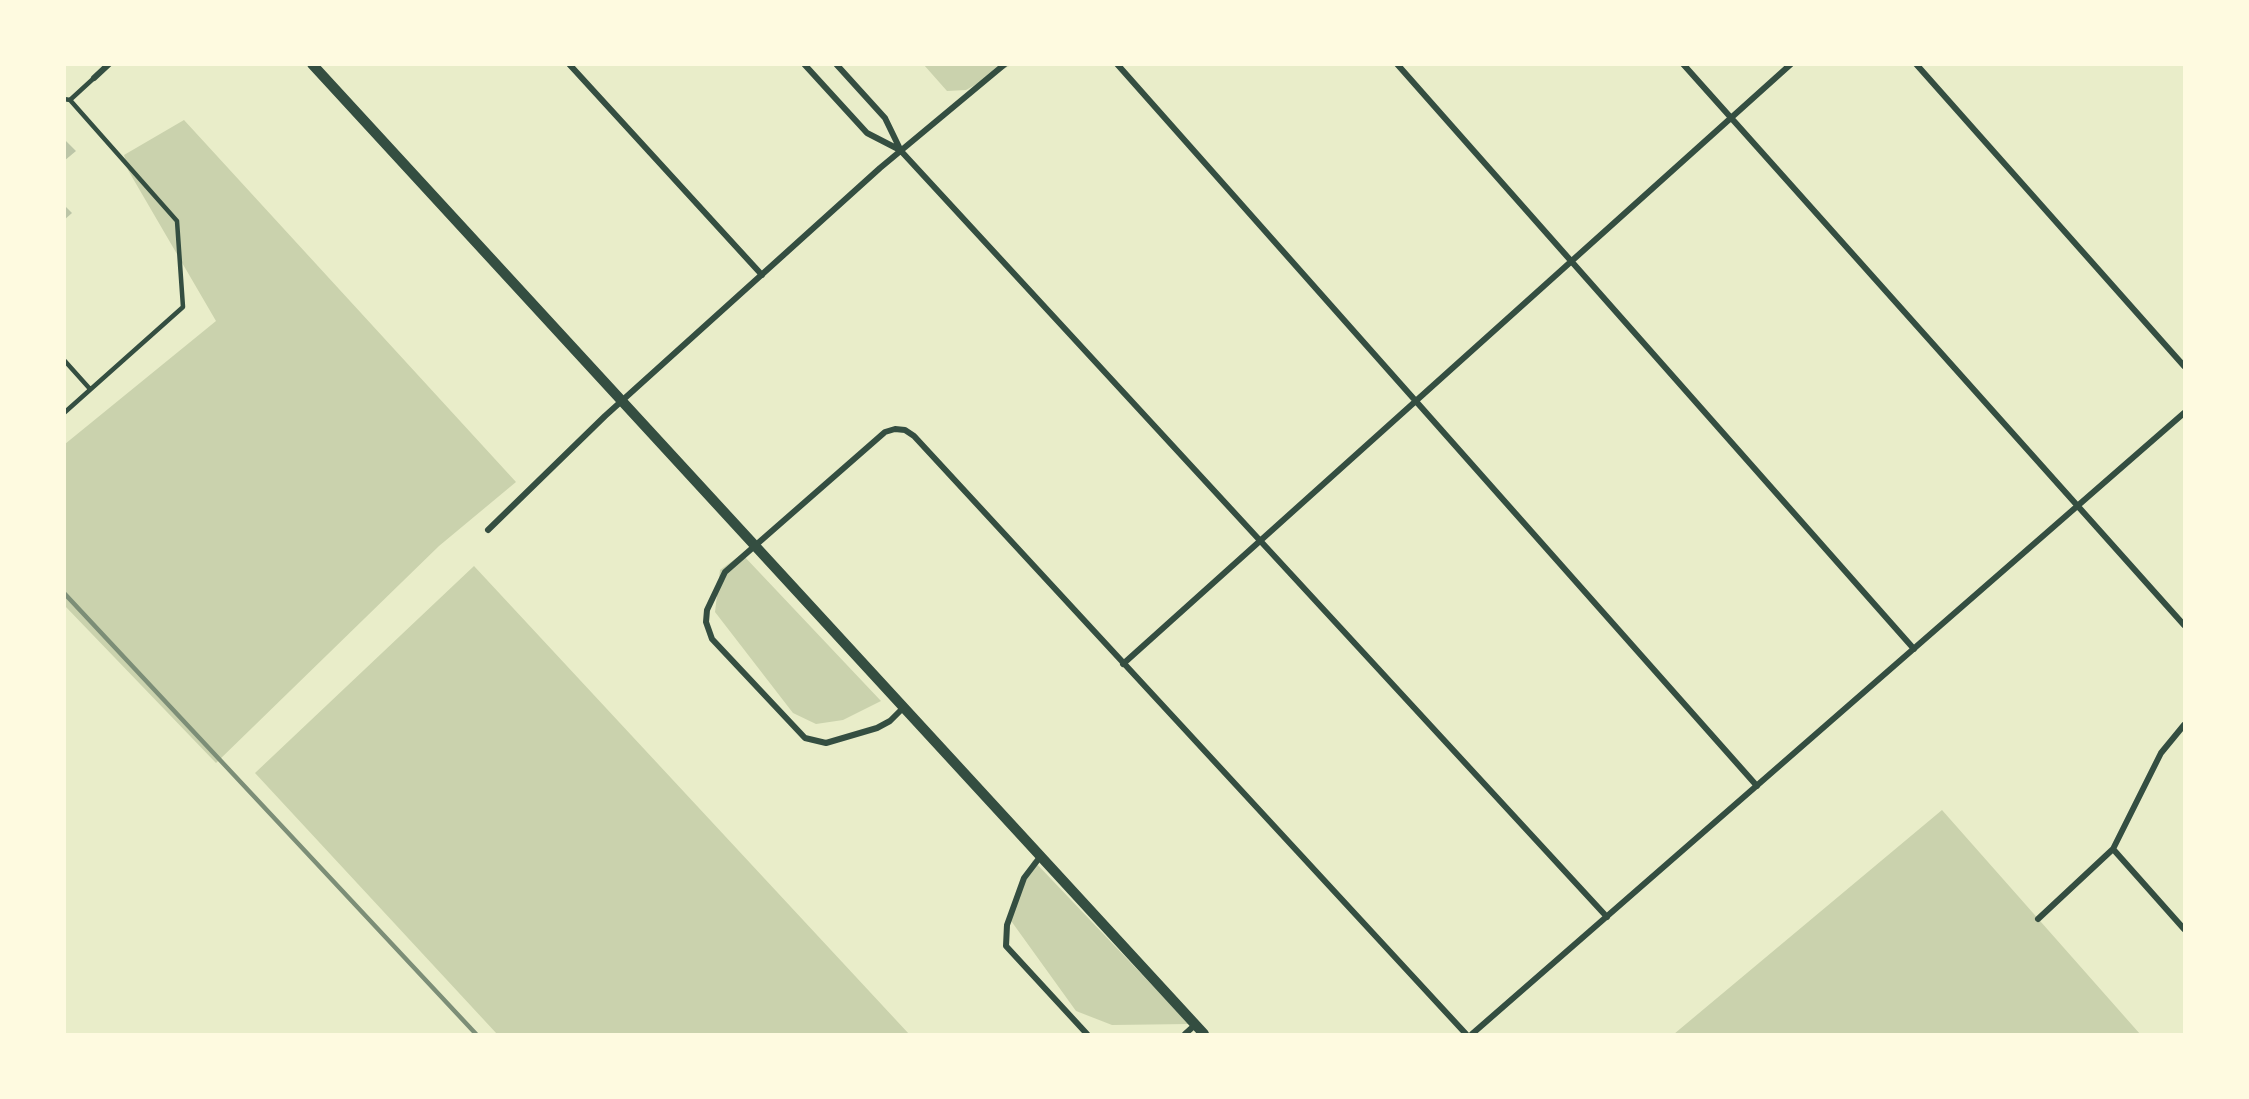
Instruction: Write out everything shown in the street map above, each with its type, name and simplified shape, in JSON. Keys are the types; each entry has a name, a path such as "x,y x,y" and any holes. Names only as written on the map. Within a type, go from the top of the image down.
{"street":[{"path":"94,78 109,64"},
{"path":"312,64 1204,1035"},
{"path":"569,64 762,274"},
{"path":"804,64 867,133 900,151"},
{"path":"836,64 885,118 900,151 1607,917"},
{"path":"488,530 621,401 900,151 1005,64"},
{"path":"1117,64 1757,786"},
{"path":"1397,64 1914,649"},
{"path":"1683,64 2184,625"},
{"path":"1123,664 1791,64"},
{"path":"1916,64 2184,366"},
{"path":"1472,1035 2184,413"},
{"path":"904,707 890,721 877,728 833,742 813,741 798,732 712,639 706,628 708,610 721,577 753,545 885,432 901,429 914,436 1466,1035"},
{"path":"2038,919 2113,849 2165,746 2184,725"},
{"path":"2113,849 2184,928"},
{"path":"1040,857 1024,878 1007,925 1006,946 1087,1035"},
{"path":"1185,1035 1195,1025"}],"lane":[{"path":"64,413 183,307 177,221 67,100 94,78"},
{"path":"64,360 90,389"}],"green space":[{"path":"924,65 1011,65 966,90 947,91"},
{"path":"184,120 516,482 439,546 216,763 65,606 65,444 216,321 128,170 124,155"},
{"path":"742,554 881,701 843,720 816,724 793,713 715,612 720,570"},
{"path":"474,566 909,1034 497,1034 255,773"},
{"path":"1942,810 2140,1034 1674,1034"},
{"path":"1033,860 1189,1024 1112,1025 1076,1011 1009,918"}],"building":[{"path":"64,139 76,151 64,161"},
{"path":"64,205 72,213 64,220"}],"railway":[{"path":"64,593 476,1034"}]}
